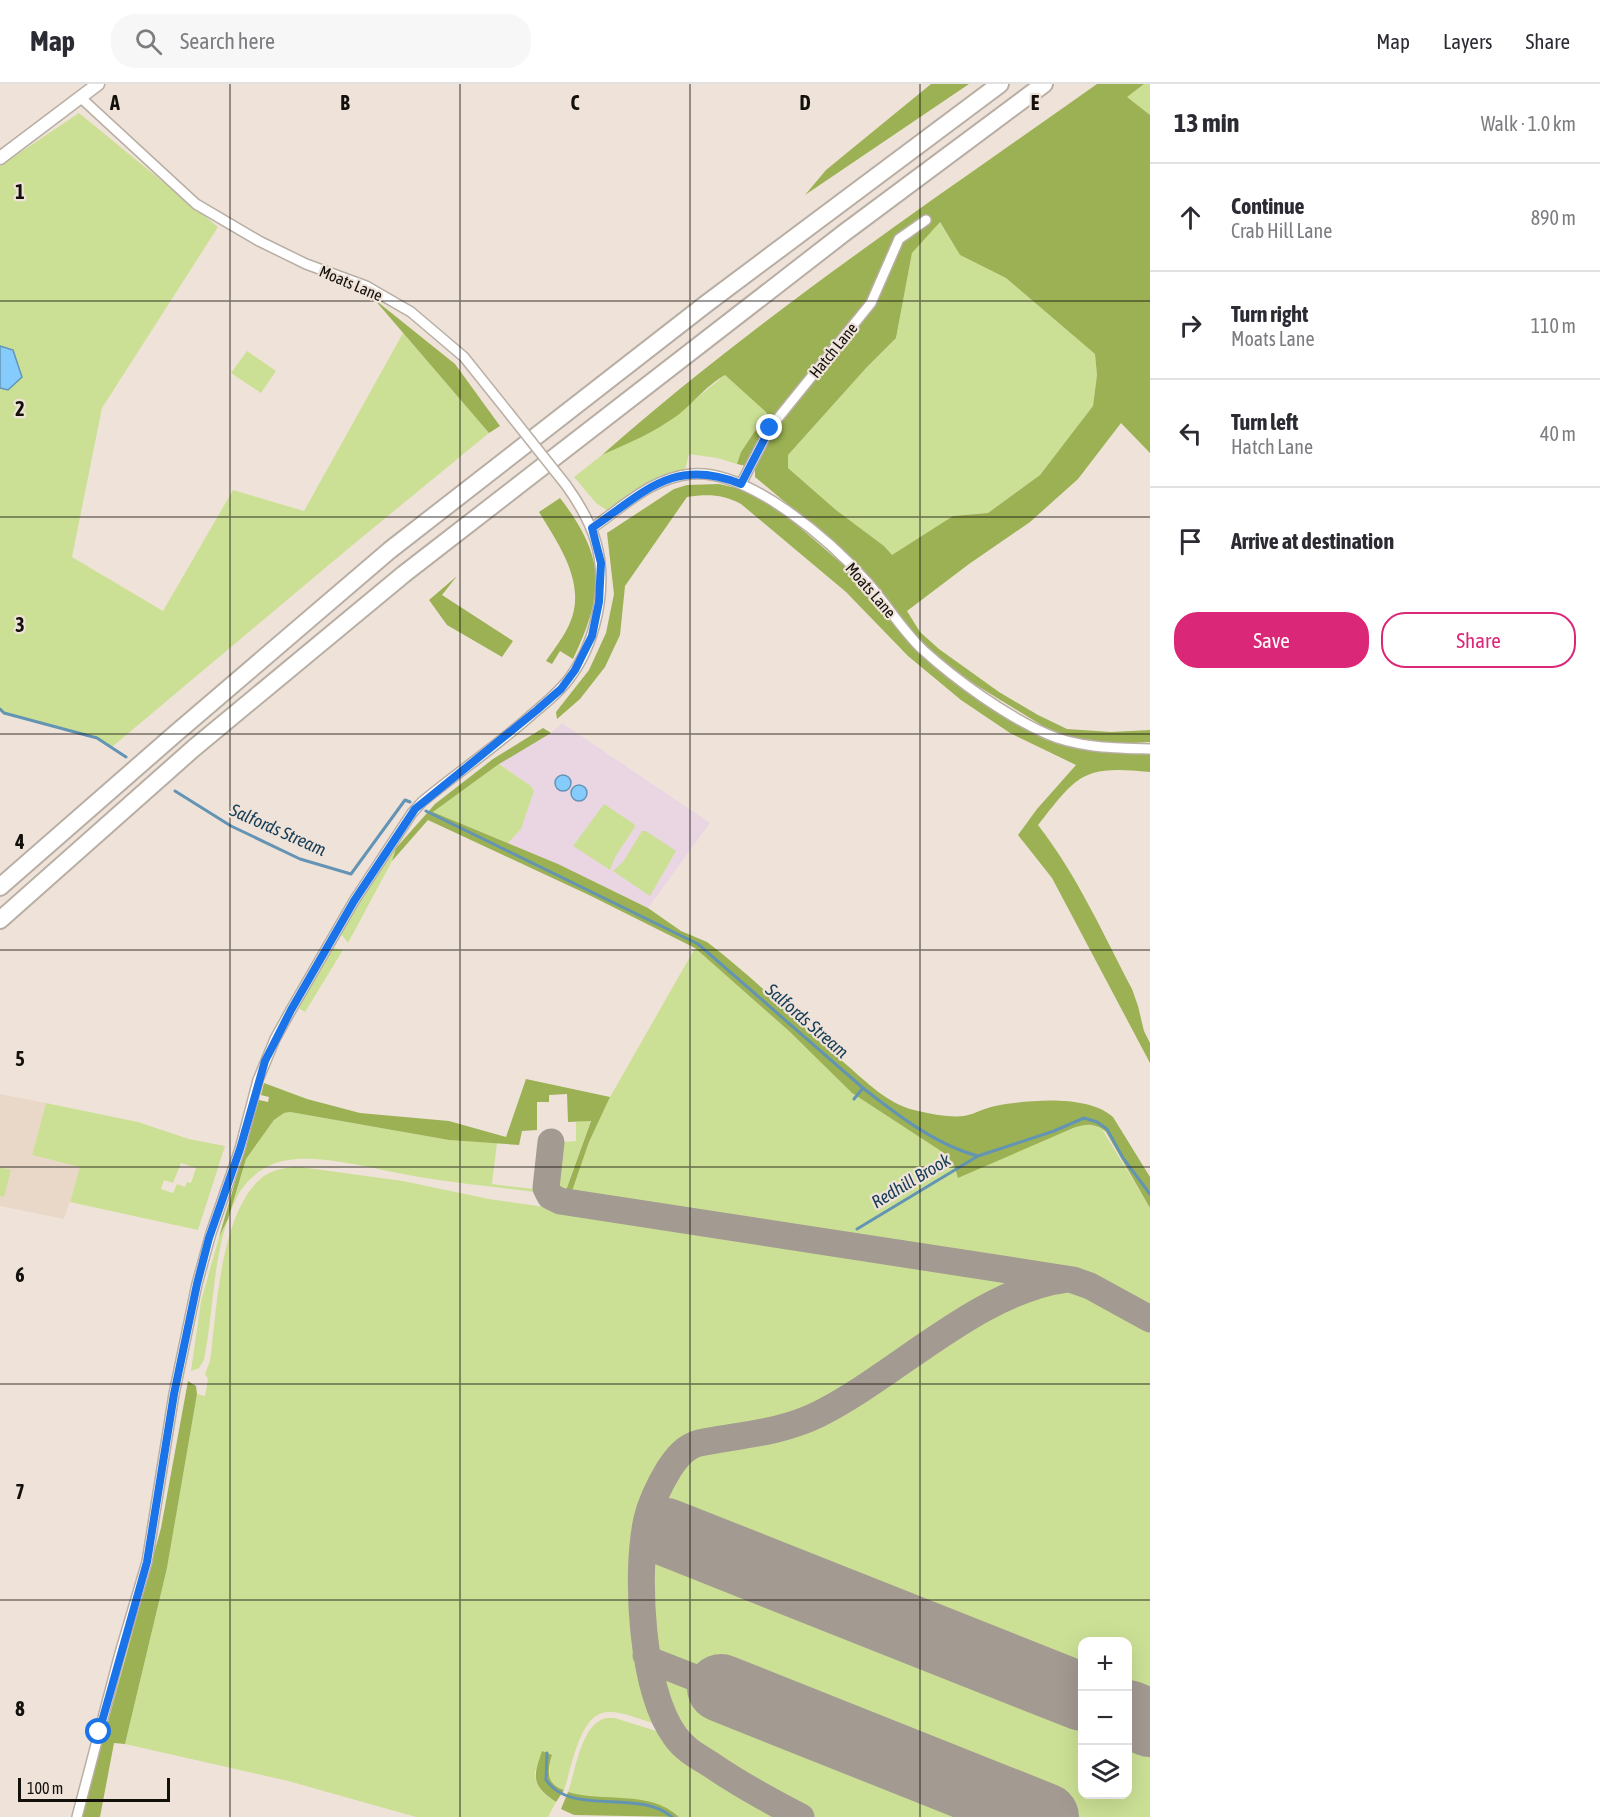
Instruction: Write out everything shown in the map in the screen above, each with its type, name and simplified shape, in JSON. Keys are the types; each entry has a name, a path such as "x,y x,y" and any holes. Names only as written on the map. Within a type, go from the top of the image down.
{"highway":[{"path":"0,887 390,550 821,216 1000,84"},
{"path":"0,920 194,748 404,574 835,240 1044,84"}],"street":[{"path":"0,159 98,84"},
{"name":"Moats Lane","path":"78,1817 120,1653 147,1562 173,1401 197,1284 209,1238 240,1149 265,1061 291,1010 354,901 415,809 530,717 561,689 575,670 592,636 599,602 601,563 592,528 584,512 566,485 464,357 411,312 366,286 306,264 259,241 196,204 80,97"},
{"name":"Hatch Lane","path":"741,484 770,428 871,303 899,239 926,220"},
{"name":"Moats Lane","path":"592,528 637,495 671,478 706,474 741,484 763,494 804,524 847,561 868,583 921,648 946,669 1012,715 1048,735 1075,742 1104,747 1150,749"}],"shaded area":[{"path":"562,723 710,823 648,908 558,864 508,843 521,829 533,788 493,759 543,728 551,733"},
{"path":"0,1094 46,1103 32,1155 81,1167 64,1219 0,1206"}],"green space":[{"path":"931,84 969,84 805,195 826,170"},
{"path":"1097,84 1144,84 1127,97 1150,115 1150,453 1121,423 1078,479 1030,522 907,611 920,632 939,649 999,692 1038,715 1067,729 1111,732 1150,730 1150,742 1115,744 1073,739 1043,726 976,685 919,640 864,572 755,477 755,468 737,464 741,452 767,413 725,375 669,421 642,437 602,455 721,356 782,309","holes":["940,222 960,255 1006,278 1095,354 1097,375 1093,406 1040,475 988,513 953,516 892,555 788,468 788,455 896,338 912,253"]},
{"path":"1144,84 1150,84 1150,115 1126,97"},
{"path":"79,113 218,227 102,408 72,557 163,611 233,490 304,511 403,333 489,433 112,747 97,738 0,712 0,166"},
{"path":"939,221 960,255 1006,278 1095,354 1097,375 1093,407 1040,475 988,513 953,516 891,556 884,546 836,510 788,468 788,455 896,338 912,253"},
{"path":"374,299 455,364 500,426 489,433"},
{"path":"247,351 276,371 261,393 231,373"},
{"path":"725,375 767,413 741,452 737,464 689,454 685,470 644,485 608,511 596,503 574,477 602,455 665,424"},
{"path":"719,484 741,489 781,511 856,576 915,647 1009,719 1046,740 1080,748 1150,754 1150,772 1110,770 1084,777 1063,794 1038,825 1077,884 1132,989 1144,1031 1150,1043 1150,1063 1052,878 1018,835 1037,809 1076,765 1010,733 961,700 908,656 846,592 741,504 728,498 715,496 687,497 625,586 620,635 605,667 580,699 557,719 556,712 589,670 606,633 614,594 607,533 674,489 687,485"},
{"path":"560,498 586,539 593,558 596,576 591,614 573,659 560,651 552,664 546,661 569,625 574,610 575,595 569,566 539,512"},
{"path":"457,576 442,595 513,641 502,657 447,625 429,600"},
{"path":"543,728 551,733 499,764 433,812 558,864 648,908 681,931 707,942 758,984 865,1081 900,1105 923,1112 951,1116 964,1116 995,1106 1040,1101 1073,1102 1102,1110 1113,1117 1150,1177 1150,1208 1106,1132 1093,1125 1071,1129 958,1178 954,1165 947,1155 852,1093 789,1031 695,948 591,896 428,820 392,861 396,848 435,804 493,759"},
{"path":"499,764 531,786 534,791 521,829 508,843 433,812"},
{"path":"604,804 634,824 635,827 615,857 610,870 573,846"},
{"path":"642,831 646,831 676,851 650,896 613,871 623,862"},
{"path":"396,848 392,861 348,943 341,934 371,881"},
{"path":"333,948 343,950 305,1012 300,1009 300,1004"},
{"path":"695,948 789,1031 852,1093 947,1155 954,1165 958,1178 1082,1125 1093,1125 1102,1129 1150,1208 1150,1312 1075,1272 692,1217 570,1197 589,1142 610,1097"},
{"path":"526,1079 610,1097 589,1142 570,1197 564,1196 591,1121 568,1122 567,1094 549,1095 549,1102 537,1102 537,1130 522,1131 519,1145 449,1140 290,1112 274,1120 246,1159 228,1219 219,1237 259,1100 268,1102 269,1097 261,1095 264,1083 307,1099 360,1113 449,1121 506,1137"},
{"path":"46,1103 138,1122 189,1139 225,1146 198,1230 70,1202 80,1167 32,1155","holes":["181,1163 196,1168 191,1183 187,1182 185,1187 177,1184 173,1193 161,1189 164,1180 173,1183"]},
{"path":"290,1112 449,1140 497,1143 492,1184 534,1189 534,1192 432,1179 329,1160 289,1160 266,1167 242,1188 230,1214 223,1235 215,1276 204,1360 199,1368 191,1371 201,1301 219,1237 228,1219 246,1159 274,1120"},
{"path":"591,1120 564,1196 556,1193 563,1142 576,1141 576,1122"},
{"path":"0,1167 11,1170 4,1197 0,1196"},
{"path":"300,1167 403,1181 489,1199 1004,1273 1013,1277 1015,1282 1009,1289 968,1311 854,1386 814,1408 762,1427 699,1435 682,1443 674,1450 646,1496 637,1537 638,1648 642,1672 657,1717 656,1722 613,1712 597,1715 583,1732 564,1790 551,1781 552,1755 535,1771 538,1786 556,1802 548,1817 416,1817 288,1781 125,1744 167,1568 197,1394 205,1396 208,1379 205,1374 210,1361 223,1261 229,1235 249,1191 264,1176 281,1169"},
{"path":"1069,1285 1083,1289 1150,1326 1150,1817 814,1817 727,1768 683,1738 671,1716 660,1686 653,1655 649,1600 652,1531 657,1510 676,1473 692,1453 763,1441 784,1435 857,1400 986,1315 1036,1293"},
{"path":"188,1381 196,1386 197,1394 167,1568 125,1744 114,1743 100,1817 82,1817 161,1528"},
{"path":"606,1718 615,1718 656,1731 688,1758 786,1817 679,1817 654,1803 568,1792 585,1738 598,1722"},
{"path":"542,1751 552,1755 549,1766 551,1781 564,1790 556,1802 542,1791 536,1780"},
{"path":"568,1792 654,1803 667,1808 679,1817 574,1815 561,1809"}],"water":[{"path":"0,346 13,350 22,377 8,390 0,388"},
{"path":"563,775 571,783 563,791 555,783"},
{"path":"579,785 587,793 579,801 571,793"}],"waterway":[{"name":"Salfords Stream","path":"0,709 4,713 97,738 126,757"},
{"name":"Salfords Stream","path":"175,791 231,826 300,859 351,874 405,800 410,802"},
{"name":"Salfords Stream","path":"426,811 698,944 889,1108 932,1137 978,1156"},
{"name":"Redhill Brook","path":"854,1099 863,1088"},
{"name":"Salfords Stream","path":"857,1229 978,1156 1054,1131 1084,1118 1097,1122 1107,1129 1123,1158 1150,1194"},
{"name":"Redhill Brook","path":"547,1753 546,1780 557,1791 571,1797 588,1800 641,1804 658,1809 672,1817"}],"taxiway":[{"path":"551,1142 546,1188 550,1196 560,1201 1073,1280 1090,1286 1150,1319"},
{"path":"801,1817 743,1785 691,1752 675,1736 664,1716 648,1661 642,1599 643,1542 647,1519 659,1487 675,1460 694,1445 760,1433 819,1414 878,1378 970,1316 1002,1299 1034,1286 1067,1279"},
{"path":"646,1655 652,1661 721,1688"}],"runway":[{"path":"666,1532 1078,1695"},
{"path":"721,1688 1045,1817"},
{"path":"1132,1716 1150,1723"}],"route":[{"path":"99,1732 147,1562 174,1394 197,1284 209,1238 240,1149 258,1080 275,1040 354,901 415,809 537,710 561,689 575,670 592,636 599,602 601,563 592,528 637,495 671,478 706,474 741,484 770,428"}]}
